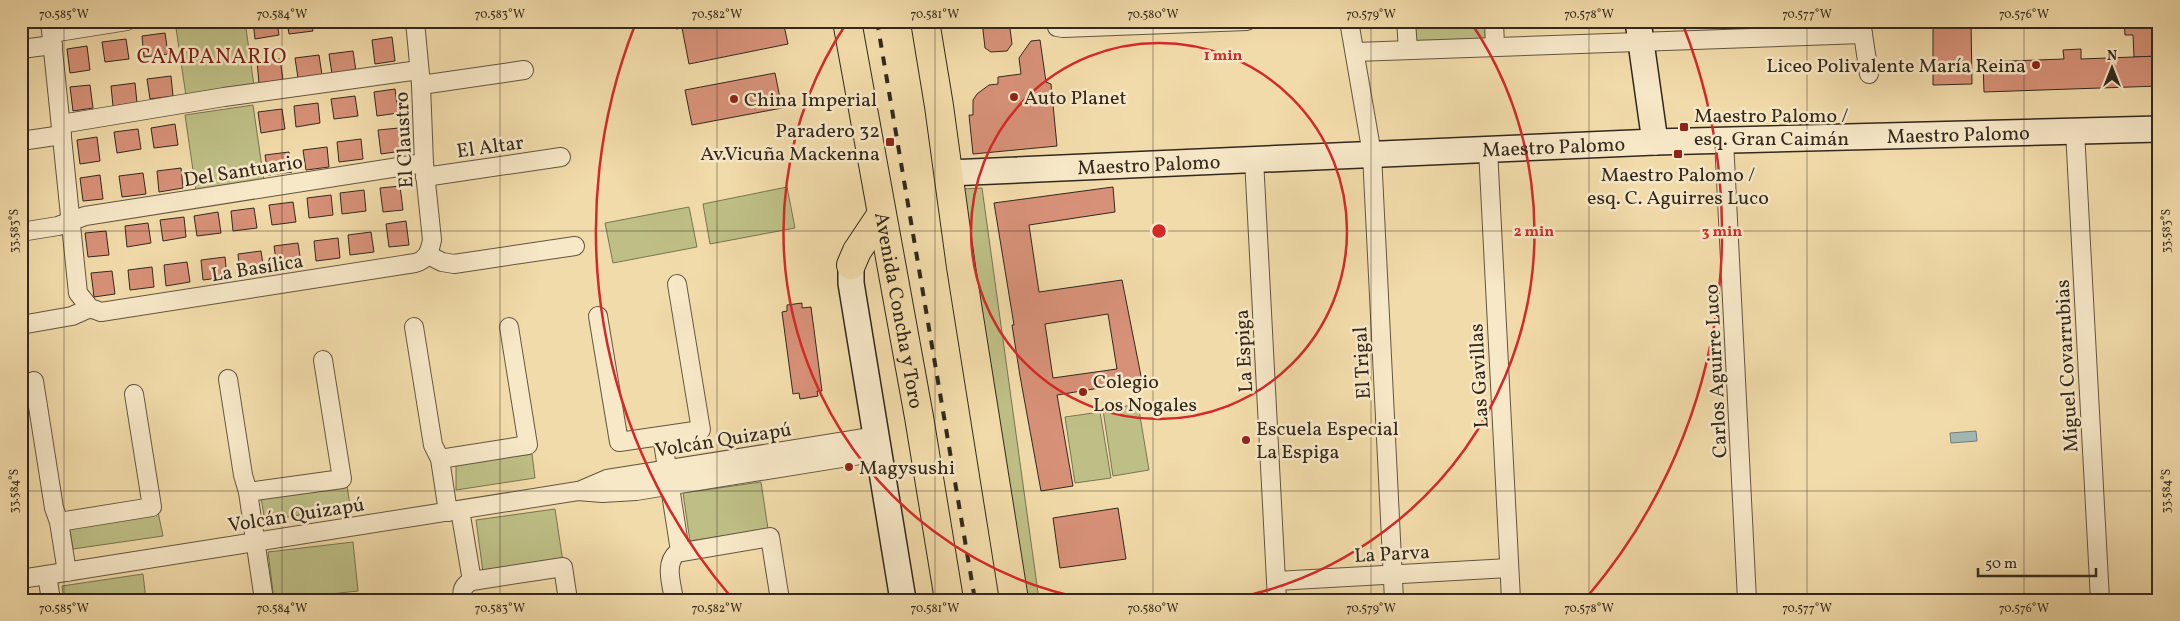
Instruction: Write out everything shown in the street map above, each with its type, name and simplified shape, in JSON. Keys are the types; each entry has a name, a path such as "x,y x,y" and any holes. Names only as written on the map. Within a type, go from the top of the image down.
{"main road":[{"name":"Avenida Concha y Toro","path":"847,21 919,417 949,600"},
{"path":"924,21 939,106 960,267 1014,600"},
{"path":"851,265 857,251 881,215"}],"street":[{"path":"21,50 52,33 127,21"},
{"name":"El Claustro","path":"415,21 420,77 424,170 432,240 428,255"},
{"path":"1056,24 1063,28 1247,21"},
{"name":"El Trigal","path":"1349,21 1372,154 1394,600"},
{"path":"1406,21 1408,50"},
{"path":"1494,21 1495,47"},
{"path":"1355,52 1495,47 1640,32 1862,28 1869,74"},
{"path":"1640,32 1656,142"},
{"path":"21,325 72,316 90,308 78,293 52,33"},
{"path":"21,141 61,130 224,97 420,77 524,70"},
{"name":"Maestro Palomo","path":"948,173 1656,142 2159,129"},
{"name":"Miguel Covarrubias","path":"2074,131 2100,600"},
{"name":"Carlos Aguirre Luco","path":"1724,140 1748,600"},
{"name":"Las Gavillas","path":"1488,149 1511,600"},
{"name":"El Altar","path":"424,170 561,157"},
{"name":"La Espiga","path":"1254,159 1277,600"},
{"name":"Del Santuario","path":"21,232 58,226 85,216 424,170"},
{"path":"428,255 450,264 574,246"},
{"name":"La Basílica","path":"90,308 101,312 108,312 420,262 428,255"},
{"name":"Avenida Concha y Toro","path":"851,265 851,283 903,600"},
{"path":"598,316 619,442 701,430 677,284"},
{"path":"414,327 433,445 440,459 472,581"},
{"path":"440,459 528,445 509,327"},
{"path":"248,492 342,479 323,360"},
{"path":"228,379 243,475 248,492 264,600"},
{"path":"34,380 54,508 59,522 68,572"},
{"path":"59,522 152,506 134,394"},
{"path":"662,436 680,551"},
{"name":"Volcán Quizapú","path":"21,579 578,491 620,492 668,477 878,444"},
{"path":"674,600 670,562 674,555 680,551 770,537 780,600"},
{"path":"462,600 464,586 472,581 563,567 568,600"},
{"name":"La Parva","path":"1276,581 1510,568"},
{"path":"47,575 51,600"}],"green space":[{"path":"175,21 245,21 254,86 186,96"},
{"path":"1412,21 1486,21 1487,43 1417,45"},
{"path":"253,105 264,181 196,191 185,115"},
{"path":"787,187 795,228 710,244 703,204"},
{"path":"982,188 1039,600 1027,600 961,189"},
{"path":"689,207 697,247 613,263 605,223"},
{"path":"1138,404 1149,470 1113,476 1103,410"},
{"path":"1100,412 1111,478 1075,483 1065,417"},
{"path":"532,454 535,478 456,490 456,464"},
{"path":"761,482 768,529 690,541 683,493"},
{"path":"347,485 350,506 265,521 261,498"},
{"path":"555,509 563,562 483,572 476,520"},
{"path":"158,512 163,536 73,549 69,525"},
{"path":"353,542 358,591 274,600 268,552"},
{"path":"143,574 146,600 64,600 62,586"}],"water":[{"path":"1976,431 1977,441 1951,443 1950,433"}],"building":[{"path":"253,21 277,21 279,35 255,39"},
{"path":"287,21 311,21 313,31 289,34"},
{"path":"322,21 347,21 347,24 323,28"},
{"path":"369,21 390,21 390,24 370,27"},
{"path":"675,21 783,21 788,44 689,64 682,28 676,29"},
{"path":"982,21 1009,21 1012,44 1007,51 991,52 985,48"},
{"path":"1021,21 1033,21 1029,25 1021,26"},
{"path":"1933,21 1971,21 1972,84 1933,85"},
{"path":"2124,21 2159,21 2159,56 2134,57 2133,35 2125,35"},
{"path":"165,33 168,54 144,57 142,36"},
{"path":"392,37 395,61 375,64 372,40"},
{"path":"126,39 129,59 105,62 102,42"},
{"name":"Auto Planet","path":"1040,40 1046,82 1051,84 1057,146 973,154 969,115 973,115 973,100 977,94 989,85 998,84 998,77 1021,74 1019,58 1031,41"},
{"path":"87,46 90,70 70,73 67,49"},
{"path":"2081,49 2081,59 2159,56 2159,86 1984,92 1983,62 2064,59 2063,50"},
{"path":"353,51 356,71 332,74 329,54"},
{"path":"319,55 322,75 298,78 295,58"},
{"path":"280,59 283,80 259,83 257,62"},
{"name":"China Imperial","path":"775,73 782,108 692,125 685,90"},
{"path":"171,76 173,96 150,99 147,79"},
{"path":"135,83 137,103 113,106 111,86"},
{"path":"90,85 93,108 73,111 70,87"},
{"path":"395,89 398,113 377,116 374,92"},
{"path":"355,96 358,116 334,119 331,99"},
{"path":"318,103 320,123 296,127 294,106"},
{"path":"282,109 285,129 261,133 258,112"},
{"path":"175,124 178,145 154,148 151,128"},
{"path":"399,128 402,151 381,154 378,130"},
{"path":"138,129 141,149 117,153 114,132"},
{"path":"97,137 100,161 80,164 77,140"},
{"path":"361,139 363,159 339,162 337,142"},
{"path":"327,147 329,167 306,170 303,150"},
{"path":"289,152 292,172 268,175 265,155"},
{"path":"181,168 183,188 159,192 157,171"},
{"path":"143,173 146,194 122,197 119,176"},
{"path":"100,175 103,199 83,201 80,178"},
{"path":"400,186 403,210 383,212 380,188"},
{"path":"1113,187 1115,212 1029,225 1039,292 1122,280 1142,381 1057,395 1073,486 1041,491 1020,376 1012,325 1014,325 994,203","holes":["1108,314 1117,369 1053,378 1045,324"]},
{"path":"364,190 366,211 342,214 340,193"},
{"path":"331,195 333,215 309,218 307,198"},
{"path":"293,202 296,222 272,225 269,205"},
{"path":"254,208 257,228 233,231 231,211"},
{"path":"218,212 221,233 197,236 194,216"},
{"path":"184,217 186,237 163,241 160,220"},
{"path":"406,221 409,245 389,247 386,224"},
{"path":"148,223 151,243 127,247 125,226"},
{"path":"106,231 109,255 88,257 85,233"},
{"path":"371,232 374,252 350,255 348,235"},
{"path":"338,238 340,258 316,261 314,241"},
{"path":"298,243 301,263 277,267 274,246"},
{"path":"261,251 264,271 240,274 238,254"},
{"path":"225,257 227,277 203,280 201,260"},
{"path":"187,262 190,282 166,286 164,265"},
{"path":"152,267 154,287 130,290 128,270"},
{"path":"112,271 115,294 94,297 91,273"},
{"path":"802,303 802,308 811,307 822,391 817,391 818,396 800,399 799,393 793,394 782,312 787,311 787,305"},
{"path":"1118,508 1126,559 1060,568 1053,518"}],"railway":[{"path":"877,21 975,600"}],"place":[{"name":"Liceo Polivalente María Reina","path":"2036,65"},
{"name":"Auto Planet","path":"1014,97"},
{"name":"China Imperial","path":"734,99"},
{"name":"Maestro Palomo / esq. Gran Caimán","path":"1684,127"},
{"name":"Paradero 32 Av.Vicuña Mackenna","path":"890,142"},
{"name":"Maestro Palomo / esq. C. Aguirres Luco","path":"1678,154"},
{"name":"Colegio Los Nogales","path":"1083,392"},
{"name":"Escuela Especial La Espiga","path":"1246,440"},
{"name":"Magysushi","path":"849,467"}],"district":[{"name":"CAMPANARIO","path":"212,56"}]}
